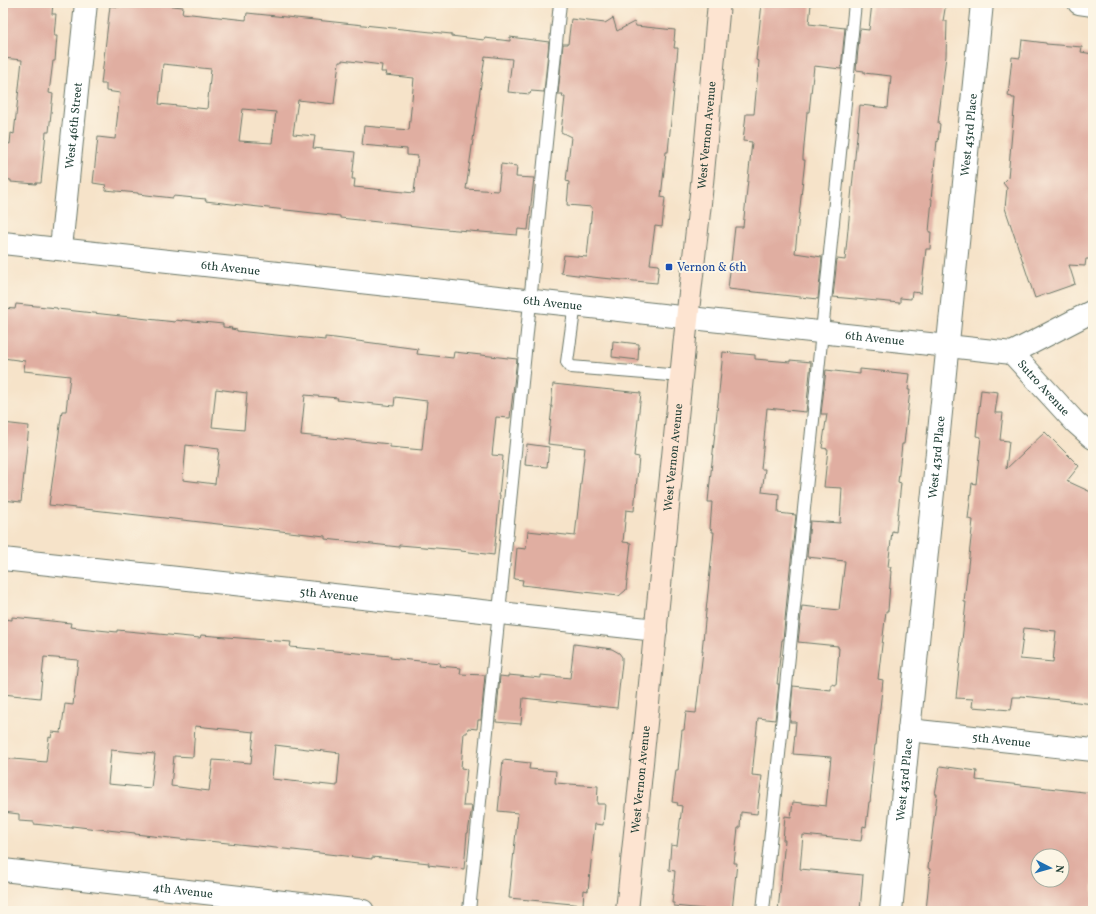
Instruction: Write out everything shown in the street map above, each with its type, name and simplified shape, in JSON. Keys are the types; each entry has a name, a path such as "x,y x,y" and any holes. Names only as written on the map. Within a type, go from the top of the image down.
{"main road":[{"name":"West Vernon Avenue","path":"627,911 681,376 701,194 719,3"}],"street":[{"name":"West 46th Street","path":"61,248 86,3"},
{"name":"West 43rd Place","path":"891,911 982,3"},
{"path":"1079,3 1093,4"},
{"name":"6th Avenue","path":"3,243 61,248 1012,352"},
{"path":"1012,352 1093,311"},
{"name":"Sutro Avenue","path":"1012,352 1075,422 1093,438"},
{"name":"5th Avenue","path":"3,559 656,630"},
{"name":"5th Avenue","path":"909,730 1093,750"},
{"name":"4th Avenue","path":"3,870 363,911"}],"lane":[{"path":"468,911 560,3"},
{"path":"763,911 855,3"},
{"path":"574,304 567,362 571,367 681,376"}],"building":[{"path":"3,3 53,3 52,14 56,14 54,36 57,36 55,61 53,61 49,93 53,94 49,132 46,132 41,183 36,184 11,182 11,180 3,179 6,143 10,144 11,133 14,134 22,60 3,58"},
{"path":"121,3 142,3 183,7 182,13 246,20 247,13 451,34 451,36 484,40 485,38 510,41 510,37 549,42 544,92 531,91 530,94 508,92 512,59 485,56 466,189 498,191 501,164 517,166 516,177 534,178 528,230 518,229 517,235 445,229 340,218 340,216 205,201 206,199 173,196 173,198 105,190 106,185 93,183 98,137 115,139 120,93 106,91 106,84 101,84 110,6 120,7","holes":["342,60 382,65 381,72 386,72 385,75 414,78 409,130 364,126 362,145 407,149 407,155 418,156 414,193 354,187 355,179 352,179 355,152 313,148 315,136 293,134 298,100 334,104 339,62 342,62","163,64 211,69 207,109 159,104","243,109 276,112 272,143 239,141"]},
{"path":"762,3 811,4 809,24 845,28 841,69 814,66 809,112 807,112 803,157 803,160 805,160 795,253 822,257 818,299 728,289 735,227 743,227 752,142 743,141 746,114 754,114 759,61 756,60"},
{"path":"872,3 946,3 943,21 947,21 946,56 931,199 929,232 931,232 930,249 926,249 921,293 912,292 911,299 900,298 900,303 833,297 837,259 845,260 860,105 888,108 891,76 864,73 864,71 856,70 860,29 869,30"},
{"path":"613,18 617,31 634,22 636,26 675,30 674,48 678,48 668,152 666,152 661,197 665,198 662,227 655,226 650,264 659,265 657,283 561,273 564,255 587,257 592,207 567,205 569,182 566,181 571,137 561,132 565,97 562,97 563,94 558,94 563,44 568,44 571,19 605,23"},
{"path":"1022,40 1082,47 1081,52 1093,54 1093,121 1091,141 1093,141 1093,259 1086,259 1085,266 1069,265 1075,284 1035,298 1005,208 1007,188 1003,183 1008,178 1015,98 1008,96 1012,57 1020,58"},
{"path":"16,304 175,322 176,320 182,320 223,324 223,327 232,328 231,329 237,331 325,340 325,337 418,349 417,354 453,358 454,352 517,359 510,418 496,417 492,455 503,456 494,555 461,550 399,545 399,547 325,539 325,536 49,505 62,411 66,411 70,376 24,371 25,361 3,358 3,308 15,309","holes":["216,389 247,393 244,430 212,427","305,395 394,406 395,397 427,401 422,450 390,447 390,444 301,435","186,445 219,449 215,484 183,480"]},
{"path":"613,341 639,344 638,360 612,357"},
{"path":"723,352 755,355 755,359 811,362 806,412 767,408 761,469 765,469 762,492 779,494 778,513 796,515 777,684 779,684 775,720 758,718 752,775 762,776 757,814 741,812 734,863 737,863 732,911 703,911 704,909 674,906 674,903 672,903 675,871 669,870 671,845 677,846 682,806 677,805 678,803 672,802 676,770 678,770 682,730 684,730 686,712 696,713 703,651 714,532 710,529 712,502 708,502"},
{"path":"860,369 910,374 908,390 910,390 904,444 902,444 898,482 901,483 896,532 892,531 888,567 891,567 891,571 888,611 886,611 878,679 883,680 870,802 866,827 863,826 861,841 803,835 800,869 863,875 860,911 778,911 785,840 783,840 785,816 791,817 793,802 826,806 831,757 793,754 796,722 790,722 793,686 831,690 831,684 836,685 838,646 798,642 802,606 839,610 845,561 807,557 810,521 840,523 842,488 824,487 828,449 822,448 827,414 821,414 826,370 860,374"},
{"path":"553,384 641,393 634,456 639,457 634,511 626,510 623,542 631,543 626,590 619,596 522,585 523,580 514,579 517,548 526,549 528,531 575,536 585,448 548,444"},
{"path":"981,390 998,392 995,413 1003,413 1000,440 1009,441 1006,469 1045,432 1079,466 1067,481 1093,493 1093,704 1021,696 1013,697 1011,710 972,707 973,699 956,698 973,520 968,519 972,483 976,484 981,437 976,436","holes":["1024,628 1056,631 1053,662 1020,659"]},
{"path":"3,423 29,426 21,502 3,500"},
{"path":"527,444 549,447 547,467 525,465"},
{"path":"12,617 71,623 70,627 117,632 117,630 200,638 201,635 291,642 290,647 391,656 390,658 440,663 439,666 461,668 460,674 485,675 481,720 478,720 477,729 468,728 467,733 464,733 461,768 467,769 463,806 472,806 467,833 464,869 428,865 429,863 372,857 372,859 258,846 188,840 72,826 72,828 34,824 34,822 19,821 19,814 3,812 3,758 46,762 49,737 51,738 52,732 61,733 65,704 73,705 78,660 44,657 40,698 3,694 3,619 12,620","holes":["195,726 254,732 251,763 213,760 209,791 171,786 174,756 193,757","275,745 340,753 337,786 272,779","111,750 155,754 151,788 108,784"]},
{"path":"574,644 612,649 619,653 622,657 617,708 523,698 521,724 496,722 500,676 508,677 508,675 541,678 541,675 570,678"},
{"path":"503,760 530,763 529,769 556,771 555,783 598,786 597,804 605,804 603,825 595,824 588,891 584,890 583,905 509,898 518,813 498,811"},
{"path":"940,766 977,771 976,780 1093,793 1093,911 926,911 930,869 928,868 937,794 935,794"}],"place":[{"name":"Vernon & 6th","path":"669,267"}]}
